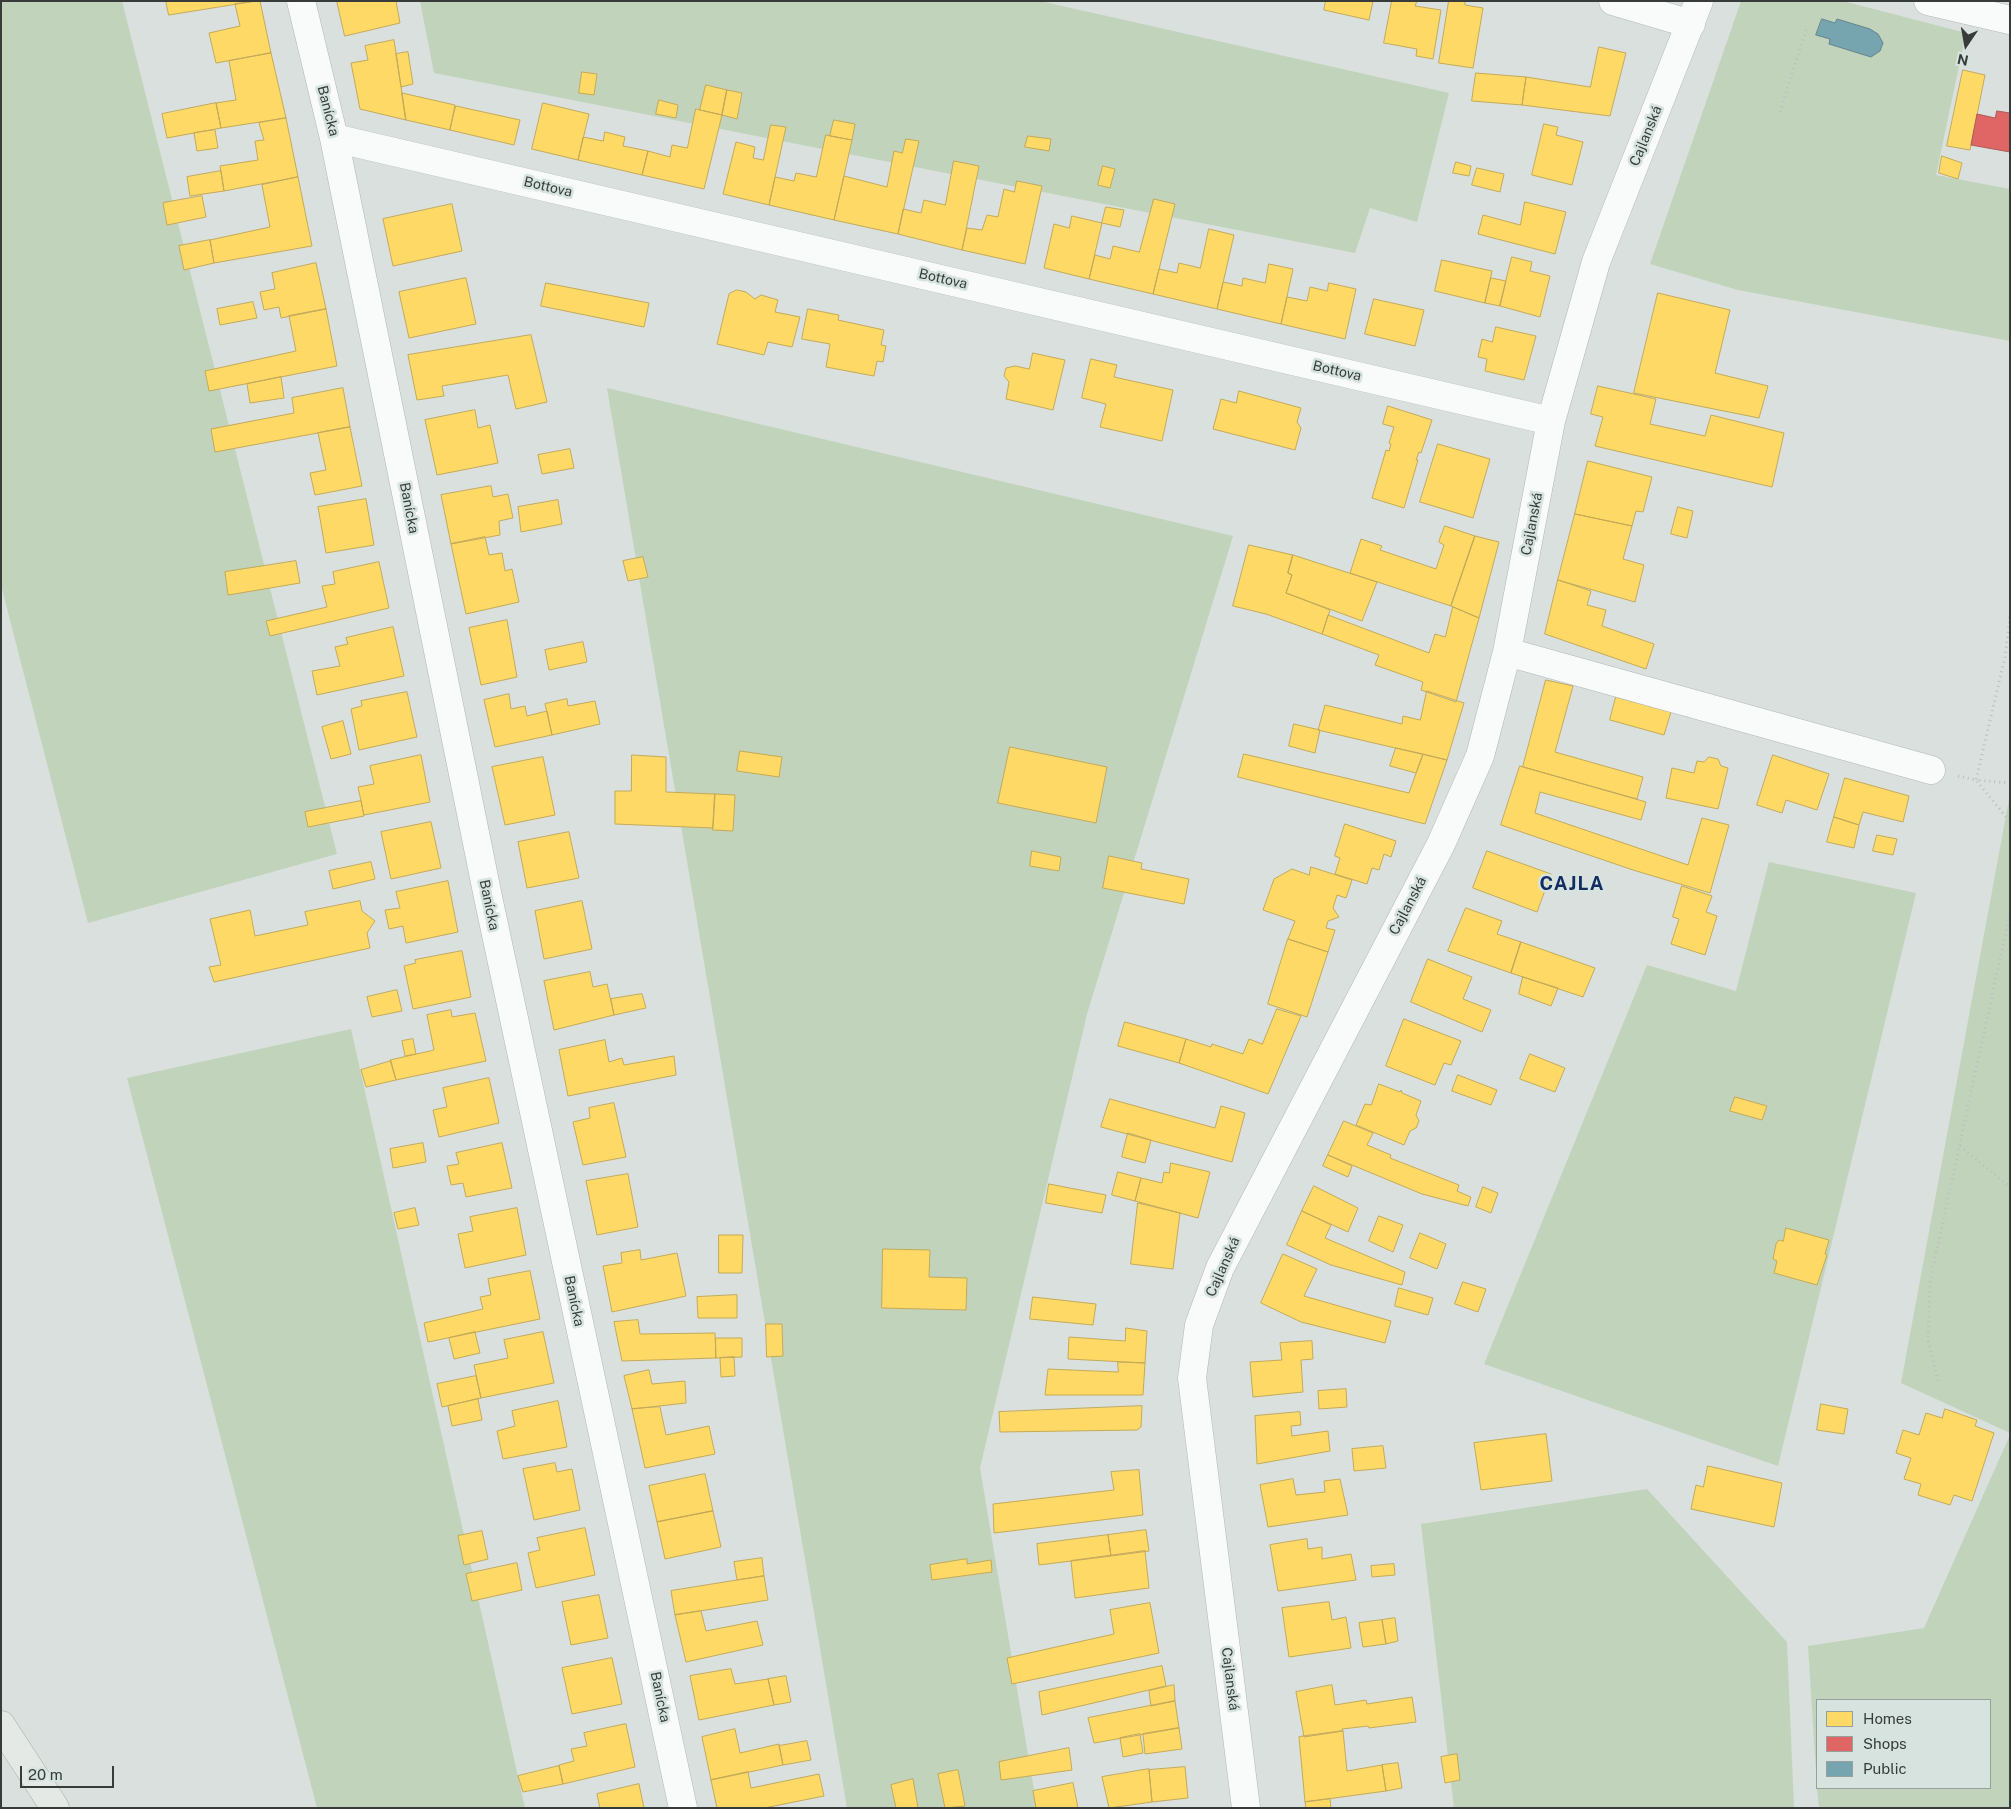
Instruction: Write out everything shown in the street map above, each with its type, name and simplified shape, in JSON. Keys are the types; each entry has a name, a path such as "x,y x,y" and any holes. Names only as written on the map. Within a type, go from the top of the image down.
{"main road":[{"path":"1,1725 55,1808"}],"street":[{"name":"Banícka","path":"301,1 334,138 488,897 684,1808"},
{"path":"1613,1 1695,12"},
{"path":"1928,1 2010,20"},
{"name":"Cajlanská","path":"1246,1808 1192,1378 1199,1325 1220,1268 1441,844 1480,756 1507,652 1552,421 1596,262 1695,12"},
{"name":"Bottova","path":"334,138 1552,421"},
{"path":"1507,652 1931,770"}],"path":[{"path":"1780,112 1807,27"},
{"path":"1976,780 2005,657 2010,617"},
{"path":"1931,770 1976,780 2010,783"},
{"path":"1976,780 2010,822"},
{"path":"1938,1381 1928,1340 1930,1282 2010,913"},
{"path":"1960,1146 2010,1186"}],"green space":[{"path":"1,1 122,1 337,854 88,923 1,585"},
{"path":"420,1 1040,1 1449,93 1417,222 1370,208 1355,253 434,73"},
{"path":"1741,1 1843,1 1966,33 1936,175 2010,189 2010,341 1738,290 1650,264"},
{"path":"607,388 1233,536 1087,1014 980,1468 1037,1808 847,1808"},
{"path":"2010,794 2010,1433 1901,1383"},
{"path":"1769,862 1916,893 1778,1466 1484,1364 1647,965 1736,991"},
{"path":"351,1029 525,1808 317,1808 127,1078"},
{"path":"2010,1435 2010,1808 1819,1808 1817,1789 1991,1789 1991,1699 1816,1699 1816,1771 1808,1646 1924,1628"},
{"path":"1647,1489 1787,1642 1794,1808 1454,1808 1421,1524"}],"building: Homes":[{"path":"166,1 256,1 169,15"},
{"path":"260,1 271,53 216,63 209,33 240,26 235,4"},
{"path":"337,1 396,1 400,23 345,36"},
{"path":"1326,1 1373,1 1369,20 1324,10"},
{"path":"1392,1 1417,1 1415,6 1441,10 1433,59 1416,56 1417,49 1384,43"},
{"path":"1449,1 1465,1 1465,5 1483,8 1473,68 1439,63"},
{"path":"394,40 406,120 360,109 351,63 368,60 365,46"},
{"path":"1599,47 1626,53 1610,116 1522,105 1526,77 1590,87"},
{"path":"408,52 413,84 401,87 396,54"},
{"path":"271,53 286,118 221,128 216,103 236,100 229,61"},
{"path":"1963,70 1985,75 1970,150 1947,146"},
{"path":"582,72 597,74 594,95 579,93"},
{"path":"1476,73 1526,77 1522,105 1472,101"},
{"path":"706,85 727,90 722,115 700,110"},
{"path":"727,90 742,93 737,119 722,115"},
{"path":"402,93 455,105 450,130 406,120"},
{"path":"659,100 678,105 676,118 656,114"},
{"path":"216,103 221,128 167,138 162,114"},
{"path":"543,103 589,114 578,160 532,149"},
{"path":"456,106 520,120 514,145 450,130"},
{"path":"696,109 722,115 704,189 642,175 648,151 670,157 672,145 687,148"},
{"path":"286,118 298,177 224,191 220,166 258,160 255,141 264,140 259,123"},
{"path":"834,120 855,124 852,140 830,136"},
{"path":"1544,124 1558,127 1556,135 1583,142 1572,185 1532,175"},
{"path":"771,125 786,127 769,205 723,194 736,142 755,147 753,158 763,160"},
{"path":"215,130 218,148 197,151 194,133"},
{"path":"605,132 625,137 623,146 648,151 642,175 578,160 583,137 603,141"},
{"path":"826,135 852,140 834,220 769,205 775,177 794,181 796,173 816,177"},
{"path":"1028,136 1051,139 1049,151 1025,147"},
{"path":"906,139 919,141 898,234 834,220 844,176 887,187 894,151 902,153"},
{"path":"1942,156 1962,163 1958,179 1939,173"},
{"path":"954,161 979,166 962,250 898,234 903,209 921,213 924,200 945,205"},
{"path":"1456,162 1471,166 1469,176 1453,173"},
{"path":"1103,166 1115,169 1110,188 1098,185"},
{"path":"1477,168 1504,174 1500,192 1472,185"},
{"path":"221,171 224,191 190,196 187,177"},
{"path":"298,177 312,246 214,263 210,240 270,227 262,185"},
{"path":"1017,181 1042,186 1025,264 962,250 967,228 982,230 987,215 998,217 1004,189 1014,192"},
{"path":"202,196 206,217 167,225 163,203"},
{"path":"1154,199 1175,204 1153,294 1089,279 1095,255 1110,259 1113,246 1139,252"},
{"path":"1525,202 1566,212 1555,254 1478,234 1483,215 1520,225"},
{"path":"452,204 462,251 393,266 383,219"},
{"path":"1106,207 1124,210 1120,227 1102,223"},
{"path":"1072,216 1102,223 1089,279 1044,268 1054,224 1069,228"},
{"path":"1209,229 1234,235 1217,309 1153,294 1159,269 1177,273 1179,263 1200,268"},
{"path":"210,240 214,263 184,270 179,246"},
{"path":"1512,257 1532,262 1530,271 1550,276 1540,317 1500,306"},
{"path":"1442,260 1492,271 1485,303 1435,291"},
{"path":"316,263 326,309 281,318 279,307 264,310 260,292 275,289 272,273"},
{"path":"1269,264 1293,269 1281,324 1217,309 1223,282 1242,286 1243,278 1265,283"},
{"path":"466,278 476,324 409,338 399,292"},
{"path":"1491,278 1506,281 1500,306 1485,303"},
{"path":"546,283 649,303 644,327 541,306"},
{"path":"1329,283 1356,289 1345,339 1281,324 1287,297 1307,301 1310,287 1327,291"},
{"path":"737,290 746,292 755,299 761,295 778,300 775,312 800,317 792,347 768,342 764,355 717,344 729,294"},
{"path":"1658,293 1730,310 1715,373 1768,386 1759,418 1634,393"},
{"path":"1374,299 1424,310 1415,346 1365,334"},
{"path":"253,302 257,318 220,325 217,309"},
{"path":"326,309 337,366 209,391 205,371 296,351 289,316"},
{"path":"808,309 839,315 838,320 884,330 881,345 886,346 883,362 877,361 874,376 826,367 830,344 802,339"},
{"path":"1496,327 1536,336 1524,380 1485,371 1487,359 1478,357 1482,339 1492,342"},
{"path":"531,335 547,402 516,409 508,375 442,386 444,396 417,400 408,355"},
{"path":"1033,353 1065,360 1053,410 1006,399 1009,382 1004,376 1006,368 1015,366 1029,369"},
{"path":"1091,359 1117,365 1114,377 1173,390 1162,441 1100,427 1106,404 1082,398"},
{"path":"281,377 284,398 250,403 247,384"},
{"path":"1598,386 1656,399 1650,424 1705,436 1711,415 1784,433 1772,487 1595,446 1603,417 1591,414"},
{"path":"343,388 350,427 215,452 211,429 294,413 292,398"},
{"path":"1239,391 1301,408 1297,422 1301,428 1295,450 1213,429 1221,399 1236,403"},
{"path":"1388,406 1432,420 1421,453 1419,452 1416,460 1418,460 1404,508 1372,498 1386,450 1389,451 1391,444 1389,443 1394,427 1383,424"},
{"path":"475,410 478,428 490,425 498,463 437,475 425,420"},
{"path":"350,427 362,486 315,495 310,473 326,470 318,433"},
{"path":"1438,444 1490,459 1473,518 1420,502"},
{"path":"570,449 574,468 542,474 538,455"},
{"path":"1588,461 1652,477 1643,512 1636,511 1632,526 1575,514"},
{"path":"491,486 493,497 508,494 513,518 499,521 500,535 451,544 441,495"},
{"path":"366,499 374,545 326,553 318,507"},
{"path":"558,500 562,524 521,532 518,507"},
{"path":"1678,507 1693,511 1687,538 1671,534"},
{"path":"1575,514 1632,526 1623,559 1644,565 1635,602 1558,580"},
{"path":"1445,526 1475,536 1451,606 1350,573 1361,539 1382,546 1380,550 1436,569 1444,545 1439,542"},
{"path":"1475,536 1499,542 1479,618 1451,606"},
{"path":"485,537 489,555 502,553 505,571 512,569 519,602 466,614 451,544"},
{"path":"1249,545 1293,555 1288,573 1292,575 1286,593 1330,610 1322,634 1266,614 1233,606"},
{"path":"1293,555 1377,582 1362,621 1286,593 1292,575 1288,573"},
{"path":"643,557 648,577 628,581 623,561"},
{"path":"296,561 300,583 228,595 225,572"},
{"path":"379,562 389,608 270,636 266,621 327,607 322,586 335,584 333,572"},
{"path":"1558,580 1591,591 1587,605 1606,610 1602,626 1654,644 1646,669 1545,634"},
{"path":"1453,607 1479,618 1456,702 1421,690 1423,682 1375,665 1379,655 1322,634 1328,615 1429,653 1435,634 1445,637"},
{"path":"507,620 517,677 481,685 469,628"},
{"path":"393,627 404,676 317,695 312,671 340,666 335,647 348,644 346,638"},
{"path":"583,642 587,662 549,670 545,650"},
{"path":"1546,680 1573,686 1555,752 1643,777 1637,799 1523,767"},
{"path":"1427,691 1464,703 1447,760 1318,730 1325,705 1402,724 1403,716 1420,720"},
{"path":"407,692 417,737 359,750 351,709 362,706 361,701"},
{"path":"509,694 511,709 525,706 527,716 547,711 552,735 495,747 484,700"},
{"path":"1616,697 1671,712 1664,735 1610,720"},
{"path":"567,699 568,706 595,701 600,724 552,735 545,704"},
{"path":"343,721 351,754 331,759 322,727"},
{"path":"1294,724 1320,730 1315,753 1289,746"},
{"path":"1010,747 1107,767 1096,823 998,803"},
{"path":"1396,748 1423,754 1416,773 1390,766"},
{"path":"740,751 782,757 779,777 737,771"},
{"path":"1244,754 1409,793 1423,754 1447,760 1425,824 1238,777"},
{"path":"421,755 430,802 364,815 358,787 374,784 370,766"},
{"path":"632,755 666,757 666,792 715,794 713,828 615,824 615,791 631,791"},
{"path":"1773,755 1829,774 1817,810 1786,800 1782,813 1757,805"},
{"path":"543,757 555,815 505,825 492,767"},
{"path":"1709,757 1718,759 1721,766 1728,768 1718,809 1666,798 1672,768 1694,773 1697,761 1704,762"},
{"path":"1520,766 1646,802 1641,820 1540,792 1535,813 1688,865 1702,818 1729,825 1710,893 1633,870 1501,825"},
{"path":"1845,778 1909,796 1903,822 1863,812 1859,825 1834,817"},
{"path":"715,794 735,795 733,831 713,830"},
{"path":"361,801 364,816 308,827 305,812"},
{"path":"1834,817 1859,825 1854,848 1827,842"},
{"path":"431,822 441,868 391,879 381,832"},
{"path":"1345,824 1396,841 1391,857 1384,854 1379,870 1372,868 1367,884 1335,874 1340,858 1335,856"},
{"path":"569,832 579,878 527,888 518,842"},
{"path":"1877,835 1897,839 1893,855 1873,851"},
{"path":"1032,851 1061,857 1059,871 1030,866"},
{"path":"1487,851 1551,874 1537,912 1473,888"},
{"path":"1109,856 1142,863 1141,869 1189,879 1184,904 1103,888"},
{"path":"371,862 375,879 333,889 329,871"},
{"path":"1311,867 1352,880 1346,898 1337,895 1333,908 1339,917 1328,921 1326,928 1335,930 1328,952 1288,939 1295,921 1263,910 1274,879 1292,869 1309,875"},
{"path":"448,881 458,932 406,943 403,926 389,929 385,910 400,908 396,892"},
{"path":"1682,886 1712,896 1706,912 1717,916 1705,955 1671,944 1679,919 1673,917"},
{"path":"360,901 362,911 375,921 367,933 370,948 214,982 209,967 221,965 210,919 250,910 255,936 308,925 305,912"},
{"path":"582,901 592,949 544,959 535,911"},
{"path":"1466,908 1502,921 1497,934 1521,942 1511,973 1448,951"},
{"path":"1288,939 1328,952 1307,1017 1268,1004"},
{"path":"1521,942 1595,968 1583,997 1511,973"},
{"path":"462,951 471,997 413,1009 404,966 416,963 415,960"},
{"path":"1428,959 1472,977 1463,999 1491,1010 1482,1032 1411,1002"},
{"path":"590,972 593,987 607,984 614,1015 554,1030 544,981"},
{"path":"1523,977 1558,988 1551,1006 1519,994"},
{"path":"397,990 402,1011 372,1017 367,997"},
{"path":"642,994 646,1008 614,1015 611,999"},
{"path":"1277,1009 1301,1016 1268,1094 1179,1063 1186,1039 1211,1047 1212,1044 1243,1054 1249,1039 1262,1044"},
{"path":"451,1010 452,1017 475,1013 486,1061 396,1080 390,1060 434,1050 427,1015"},
{"path":"1404,1019 1461,1041 1451,1065 1444,1063 1435,1085 1386,1066"},
{"path":"1125,1022 1186,1039 1179,1063 1118,1046"},
{"path":"413,1039 416,1054 405,1056 402,1041"},
{"path":"605,1040 609,1062 622,1058 624,1065 674,1056 676,1075 568,1096 559,1050"},
{"path":"1530,1054 1565,1068 1555,1092 1520,1079"},
{"path":"391,1061 396,1080 366,1087 361,1070"},
{"path":"1458,1075 1497,1090 1491,1105 1452,1091"},
{"path":"489,1078 499,1123 439,1137 433,1110 447,1107 443,1088"},
{"path":"1379,1084 1400,1092 1401,1090 1402,1093 1421,1101 1416,1115 1419,1121 1416,1128 1410,1131 1404,1145 1356,1125 1365,1104 1371,1105"},
{"path":"1735,1097 1767,1106 1762,1120 1730,1111"},
{"path":"1110,1099 1215,1128 1221,1106 1245,1113 1232,1162 1101,1127"},
{"path":"614,1103 626,1157 583,1165 573,1122 590,1118 589,1108"},
{"path":"1344,1121 1373,1133 1367,1145 1391,1155 1390,1158 1459,1185 1457,1191 1471,1197 1468,1206 1422,1194 1328,1155"},
{"path":"1128,1133 1151,1140 1145,1163 1122,1157"},
{"path":"423,1143 426,1162 393,1168 390,1149"},
{"path":"502,1143 512,1188 466,1197 463,1183 451,1185 447,1166 459,1164 456,1153"},
{"path":"1328,1155 1352,1166 1348,1177 1323,1166"},
{"path":"1171,1163 1210,1172 1198,1218 1135,1201 1141,1178 1162,1183 1164,1172 1169,1173"},
{"path":"1118,1172 1141,1178 1135,1201 1112,1195"},
{"path":"628,1174 638,1227 597,1235 586,1181"},
{"path":"1049,1184 1106,1195 1102,1213 1046,1203"},
{"path":"1314,1186 1358,1208 1348,1232 1302,1211"},
{"path":"1483,1187 1498,1193 1491,1213 1476,1207"},
{"path":"1138,1203 1180,1213 1173,1269 1131,1264"},
{"path":"415,1208 419,1225 398,1229 394,1213"},
{"path":"517,1208 526,1255 465,1268 458,1234 473,1231 470,1217"},
{"path":"1302,1211 1331,1225 1325,1238 1405,1272 1402,1285 1331,1265 1287,1245"},
{"path":"1379,1216 1403,1225 1393,1252 1369,1241"},
{"path":"1786,1228 1829,1240 1825,1254 1827,1255 1817,1285 1774,1273 1777,1261 1773,1259 1776,1244 1779,1240 1783,1241"},
{"path":"1420,1233 1446,1244 1437,1269 1410,1258"},
{"path":"719,1235 743,1235 742,1273 719,1273"},
{"path":"883,1249 930,1250 929,1277 967,1278 966,1310 882,1308"},
{"path":"640,1250 641,1260 677,1253 686,1296 612,1312 603,1266 622,1263 621,1253"},
{"path":"1283,1254 1317,1269 1304,1296 1391,1321 1385,1343 1301,1322 1261,1303"},
{"path":"530,1271 540,1319 428,1342 424,1323 483,1309 480,1297 491,1295 488,1279"},
{"path":"1463,1282 1486,1289 1478,1312 1455,1304"},
{"path":"1399,1288 1433,1298 1428,1315 1395,1306"},
{"path":"737,1295 737,1318 698,1318 697,1297"},
{"path":"1033,1297 1096,1304 1093,1325 1030,1319"},
{"path":"638,1320 640,1334 715,1333 716,1358 622,1361 614,1322"},
{"path":"766,1324 782,1324 783,1356 767,1357"},
{"path":"1126,1328 1147,1331 1145,1363 1068,1359 1069,1337 1125,1341"},
{"path":"475,1332 480,1353 454,1359 449,1338"},
{"path":"543,1332 554,1383 481,1398 474,1365 508,1358 504,1340"},
{"path":"716,1338 742,1338 742,1357 716,1358"},
{"path":"1312,1341 1313,1359 1301,1360 1303,1392 1253,1397 1250,1362 1282,1360 1280,1343"},
{"path":"734,1357 735,1376 721,1377 720,1358"},
{"path":"1118,1362 1145,1363 1143,1395 1045,1395 1048,1369 1118,1372"},
{"path":"649,1370 652,1384 685,1381 686,1403 632,1409 624,1376"},
{"path":"476,1376 481,1398 442,1407 437,1384"},
{"path":"1346,1389 1347,1407 1319,1409 1318,1391"},
{"path":"478,1399 482,1420 452,1426 448,1406"},
{"path":"558,1401 567,1447 503,1459 497,1431 515,1426 512,1411"},
{"path":"1821,1404 1848,1409 1844,1434 1817,1430"},
{"path":"1142,1406 1141,1427 1137,1430 1000,1432 999,1412"},
{"path":"660,1407 666,1435 709,1426 715,1454 645,1468 632,1409"},
{"path":"1945,1409 1977,1420 1975,1426 1994,1433 1972,1501 1954,1495 1950,1505 1918,1495 1921,1484 1904,1479 1911,1458 1896,1453 1903,1430 1919,1435 1926,1413 1942,1418"},
{"path":"1300,1412 1301,1425 1291,1426 1292,1436 1328,1431 1330,1451 1257,1464 1255,1416"},
{"path":"1546,1434 1552,1481 1481,1490 1474,1443"},
{"path":"1383,1446 1386,1468 1354,1471 1352,1449"},
{"path":"555,1463 557,1472 572,1469 580,1510 534,1520 523,1469"},
{"path":"1708,1466 1782,1483 1774,1527 1691,1509 1696,1485 1703,1487"},
{"path":"1139,1470 1143,1515 994,1533 993,1504 1114,1490 1111,1472"},
{"path":"705,1474 713,1511 657,1522 649,1486"},
{"path":"1293,1479 1296,1495 1325,1492 1324,1481 1340,1479 1348,1515 1268,1527 1260,1485"},
{"path":"713,1511 721,1547 665,1559 657,1522"},
{"path":"585,1528 595,1575 536,1588 528,1553 540,1550 537,1538"},
{"path":"1146,1530 1149,1551 1111,1556 1108,1535"},
{"path":"482,1531 488,1559 464,1565 458,1536"},
{"path":"1108,1535 1111,1556 1039,1565 1037,1544"},
{"path":"1307,1539 1308,1549 1322,1547 1322,1559 1351,1554 1356,1580 1278,1591 1270,1545"},
{"path":"1145,1551 1149,1588 1075,1598 1071,1561"},
{"path":"762,1558 764,1576 737,1580 734,1562"},
{"path":"967,1559 967,1564 991,1560 992,1572 932,1580 930,1565"},
{"path":"517,1563 522,1590 472,1601 466,1574"},
{"path":"1394,1564 1395,1575 1372,1577 1371,1566"},
{"path":"764,1576 768,1600 675,1615 671,1591"},
{"path":"599,1595 608,1638 571,1645 562,1602"},
{"path":"1329,1602 1332,1620 1346,1617 1351,1648 1289,1657 1282,1608"},
{"path":"1150,1603 1159,1653 1012,1684 1007,1658 1114,1634 1110,1610"},
{"path":"701,1611 706,1631 757,1621 763,1645 686,1662 675,1615"},
{"path":"1395,1618 1398,1641 1386,1644 1382,1620"},
{"path":"1382,1620 1386,1644 1363,1647 1359,1623"},
{"path":"612,1658 622,1704 572,1714 562,1668"},
{"path":"1162,1666 1166,1686 1042,1715 1039,1692"},
{"path":"731,1669 735,1684 768,1679 774,1705 699,1720 690,1676"},
{"path":"786,1676 791,1702 774,1705 768,1679"},
{"path":"1174,1685 1175,1701 1151,1706 1149,1691"},
{"path":"1332,1685 1335,1705 1366,1700 1367,1704 1412,1697 1416,1722 1369,1728 1368,1726 1342,1729 1343,1731 1304,1737 1296,1692"},
{"path":"1175,1701 1179,1728 1094,1743 1088,1718"},
{"path":"626,1724 635,1767 563,1784 559,1765 574,1761 571,1749 587,1746 584,1733"},
{"path":"1179,1728 1182,1749 1145,1754 1143,1734"},
{"path":"735,1729 740,1753 779,1744 783,1765 711,1780 702,1737"},
{"path":"1343,1731 1347,1771 1382,1765 1386,1791 1305,1802 1299,1737"},
{"path":"1140,1734 1143,1753 1123,1757 1120,1738"},
{"path":"807,1741 811,1760 783,1765 779,1746"},
{"path":"1069,1748 1072,1770 1001,1780 999,1762"},
{"path":"1457,1754 1460,1780 1445,1783 1441,1757"},
{"path":"1398,1763 1402,1788 1386,1791 1382,1765"},
{"path":"559,1766 563,1784 523,1792 518,1776"},
{"path":"1185,1767 1188,1798 1152,1802 1149,1770"},
{"path":"1149,1769 1152,1802 1109,1808 1102,1777"},
{"path":"958,1770 965,1806 945,1808 938,1774"},
{"path":"748,1772 751,1788 819,1774 824,1796 764,1808 717,1808 711,1780"},
{"path":"913,1779 918,1808 896,1808 891,1785"},
{"path":"1073,1783 1078,1808 1036,1808 1033,1791"},
{"path":"639,1784 644,1808 600,1808 597,1794"},
{"path":"1330,1799 1331,1808 1306,1808 1305,1802"}],"building: Shops":[{"path":"1997,111 2010,113 2010,152 1971,145 1977,114 1995,118"}],"building: Public":[{"path":"1822,19 1835,23 1837,19 1870,29 1878,34 1883,43 1880,51 1871,57 1829,44 1830,39 1816,35"}],"district":[{"name":"CAJLA","path":"1572,884"}]}
